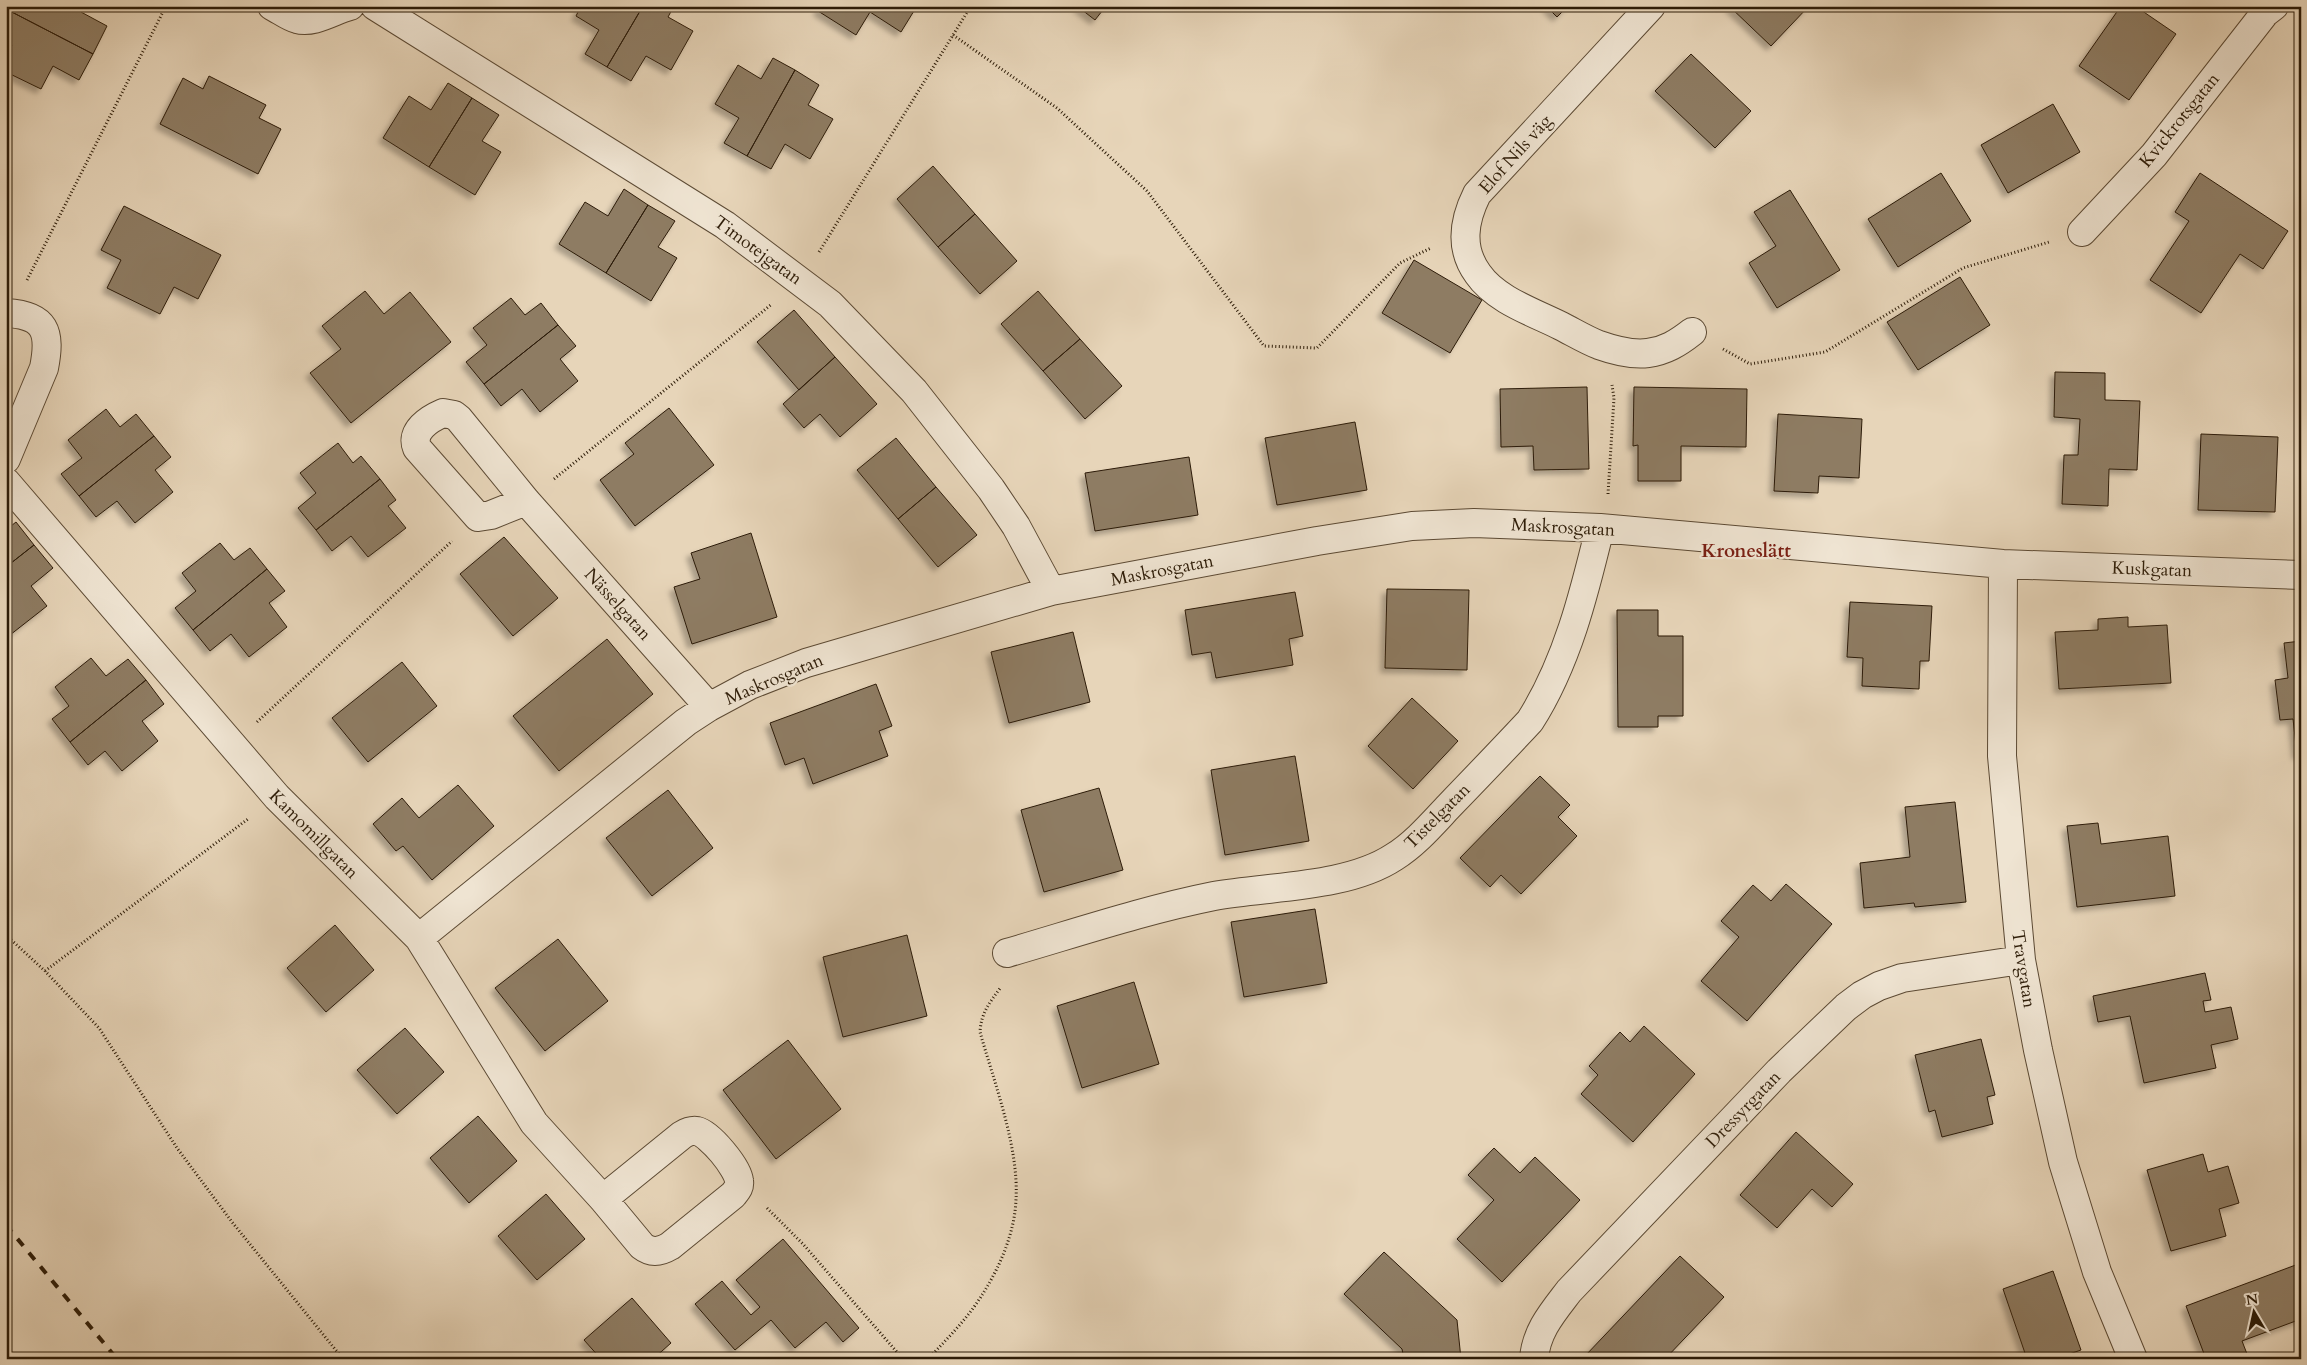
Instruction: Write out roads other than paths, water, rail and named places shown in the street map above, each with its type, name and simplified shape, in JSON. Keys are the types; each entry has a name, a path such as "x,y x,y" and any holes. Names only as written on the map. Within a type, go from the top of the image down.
{"street":[{"path":"272,6 296,19 302,20 312,19 350,6"},
{"name":"Timotejgatan","path":"375,6 725,225 830,304 914,391 991,489 1016,526 1051,591"},
{"name":"Elof Nils väg","path":"1651,6 1477,194 1468,213 1465,231 1468,254 1477,274 1499,294 1598,345 1622,352 1646,354 1666,349 1692,332"},
{"name":"Kvickrotsgatan","path":"2082,232 2154,156 2265,13 2274,6"},
{"path":"6,459 44,368 47,352 45,330 40,322 22,314 7,313"},
{"name":"Nässelgatan","path":"526,501 491,515 478,517 417,448 415,443 418,429 443,413 454,415 459,419 526,501 710,707"},
{"name":"Kamomillgatan","path":"6,482 276,798 419,938 534,1122 642,1246 647,1250 663,1250 733,1195 739,1188 739,1182 734,1168 710,1138 704,1134 690,1131 682,1135 603,1199"},
{"name":"Maskrosgatan","path":"419,938 652,749 710,707 750,686 806,663 1051,591 1308,542 1412,526 1474,523 1600,528 2003,564"},
{"name":"Tistelgatan","path":"1007,953 1154,909 1216,896 1341,877 1376,867 1394,858 1417,840 1530,722 1543,702 1579,611 1600,528"},
{"name":"Kuskgatan","path":"2003,564 2301,575"},
{"name":"Travgatan","path":"2003,564 2002,756 2020,960 2063,1162 2097,1272 2133,1359"},
{"name":"Dressyrgatan","path":"1534,1359 1539,1337 1548,1318 1569,1291 1779,1071 1846,1007 1880,986 1902,978 2020,960"}],"railway":[{"path":"6,1225 117,1359"}],"district":[{"name":"Kroneslätt","path":"1746,550"}]}
